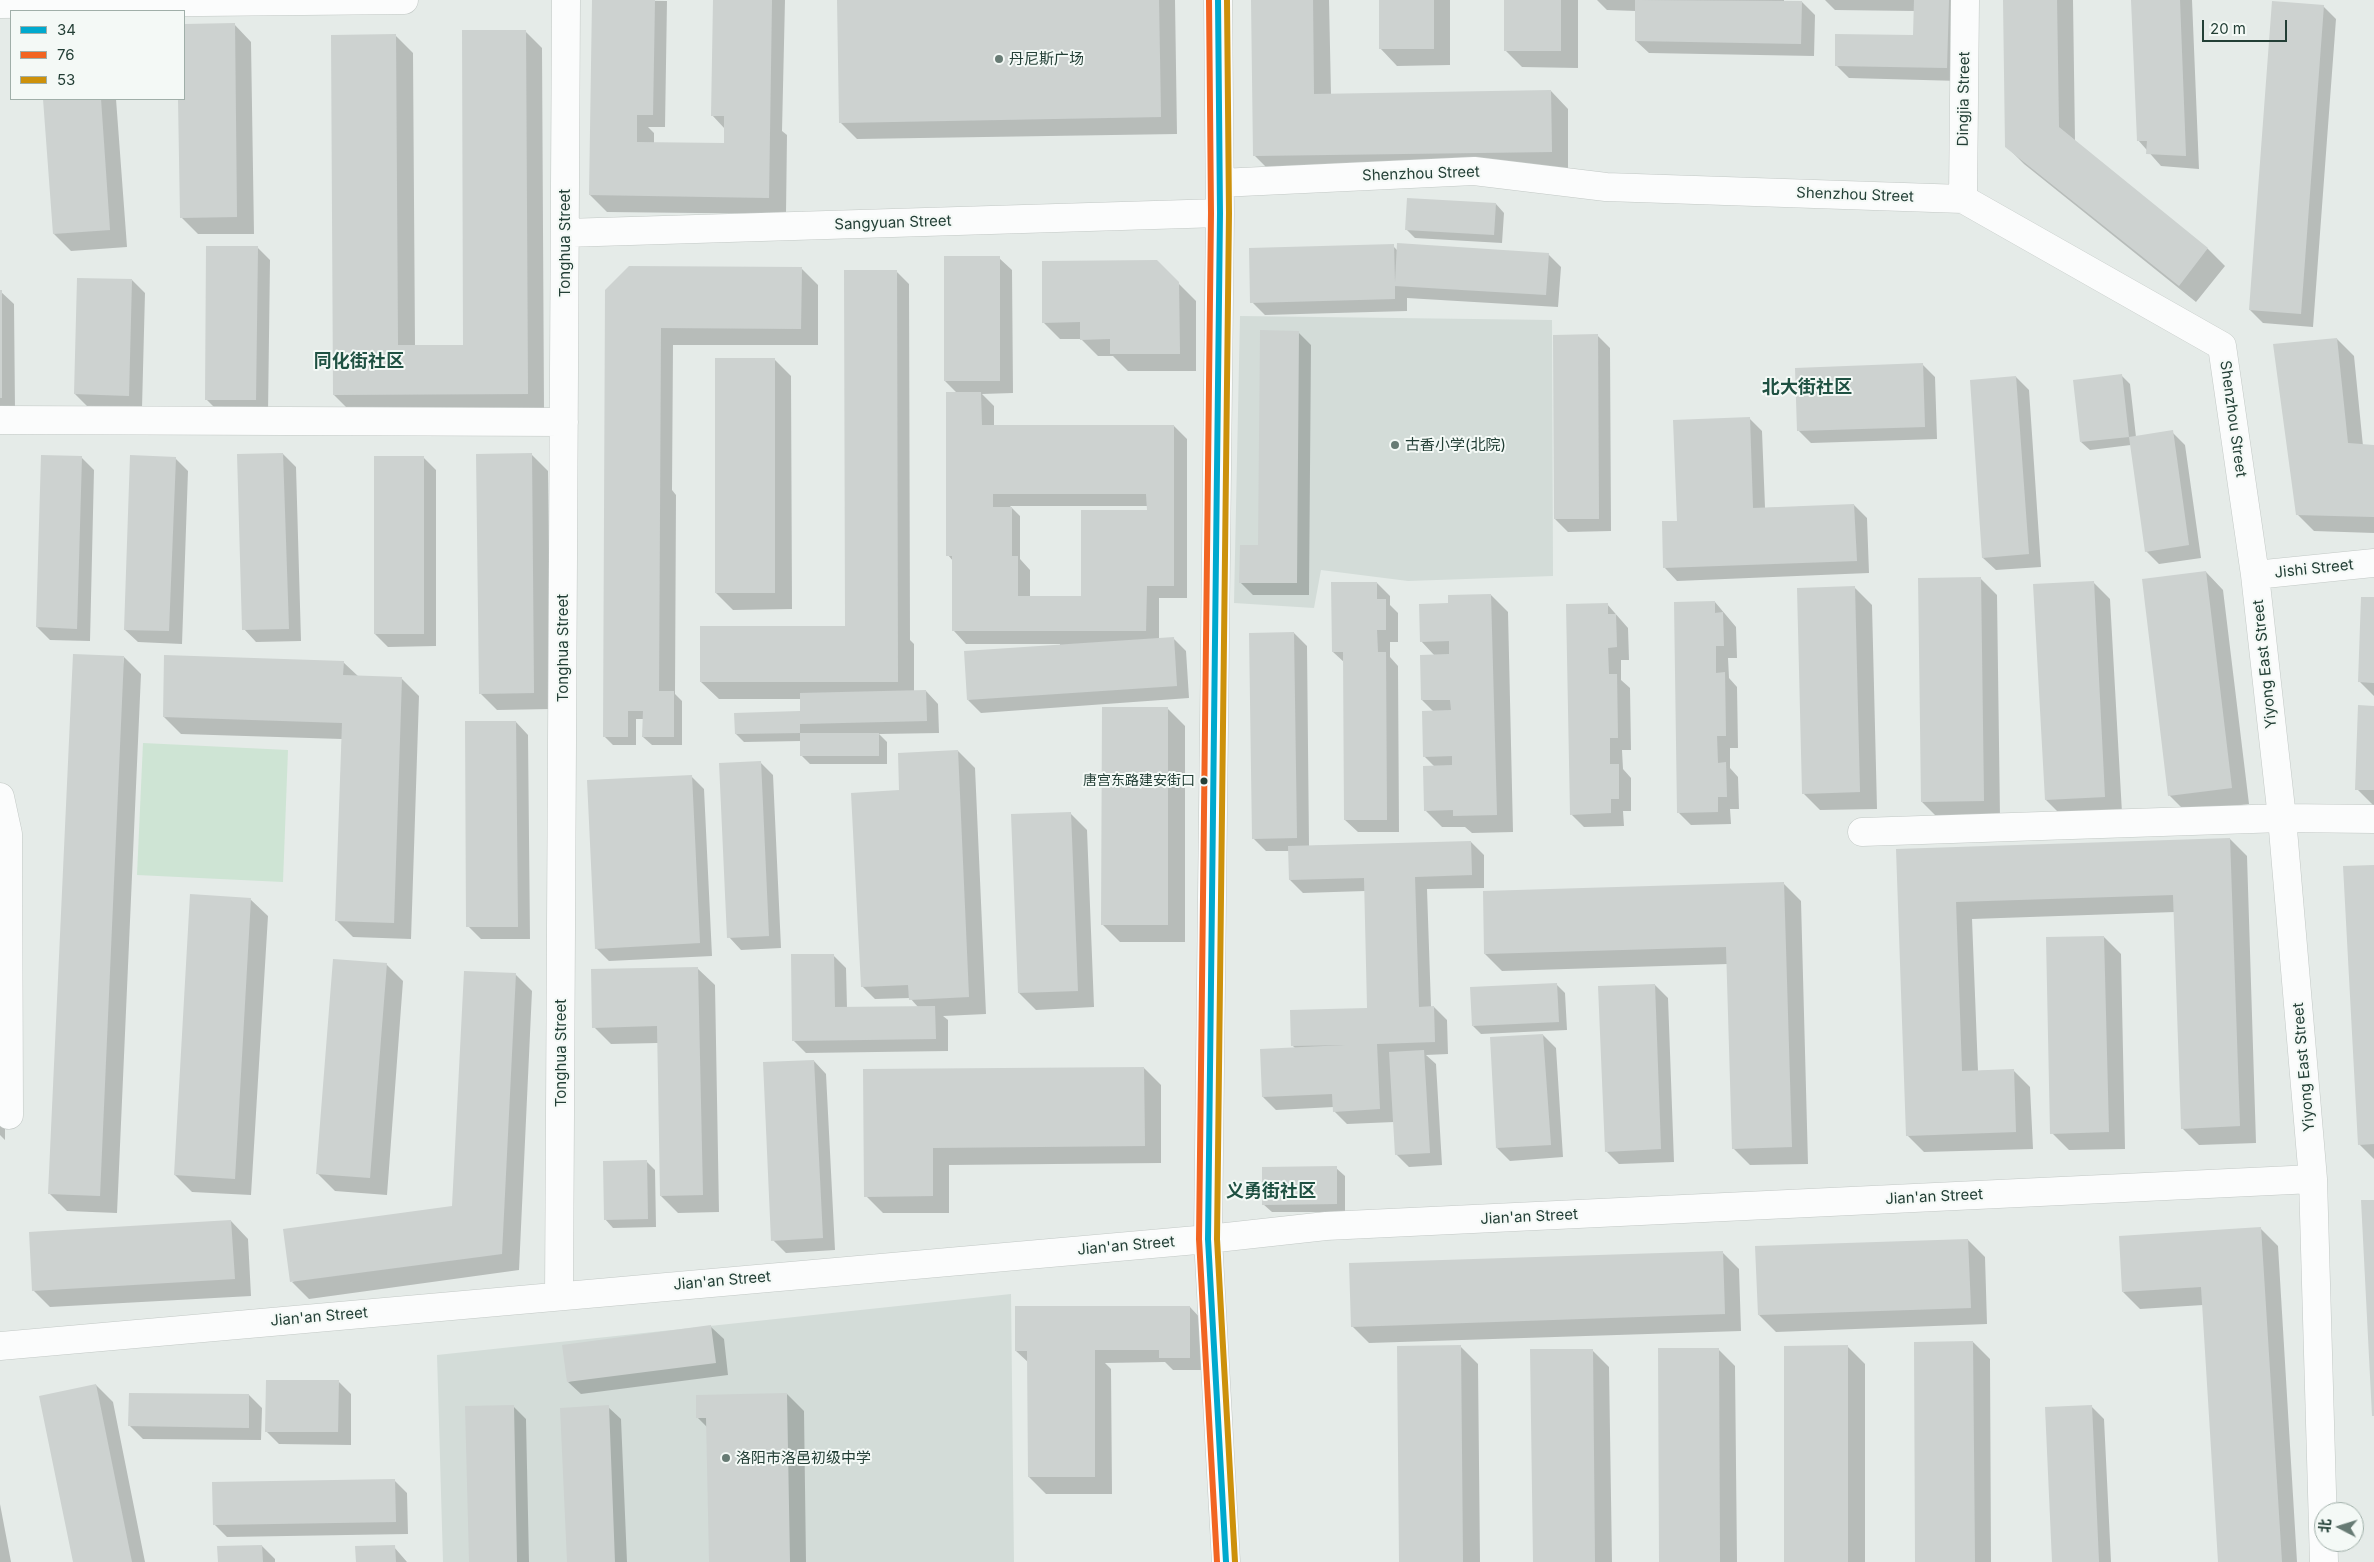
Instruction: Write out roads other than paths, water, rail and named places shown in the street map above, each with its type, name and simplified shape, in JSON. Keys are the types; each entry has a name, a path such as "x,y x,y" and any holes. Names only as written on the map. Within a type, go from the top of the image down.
{"street":[{"path":"0,4 404,0"},
{"name":"Tonghua Street","path":"560,1296 566,0"},
{"path":"1218,0 1220,213 1208,1239 1226,1562"},
{"name":"Dingjia Street","path":"1963,199 1965,0"},
{"name":"Shenzhou Street","path":"1220,183 1474,170 1606,187 1963,199 2222,346 2255,574"},
{"name":"Sangyuan Street","path":"565,233 1220,213"},
{"path":"0,420 564,422"},
{"name":"Jishi Street","path":"2255,574 2374,563"},
{"name":"Yiyong East Street","path":"2255,574 2282,818 2314,1179 2324,1562"},
{"path":"0,796 8,834 9,1115"},
{"path":"1862,832 2282,818 2374,819"},
{"name":"Jian'an Street","path":"0,1346 1208,1239 1326,1226 2314,1179"}],"place":[{"name":"丹尼斯广场","path":"999,59"},
{"name":"古香小学(北院)","path":"1395,445"},
{"name":"唐宫东路建安街口","path":"1204,781"},
{"name":"洛阳市洛邑初级中学","path":"726,1458"}],"district":[{"name":"同化街社区","path":"359,362"},
{"name":"北大街社区","path":"1807,388"},
{"name":"义勇街社区","path":"1271,1192"}]}
